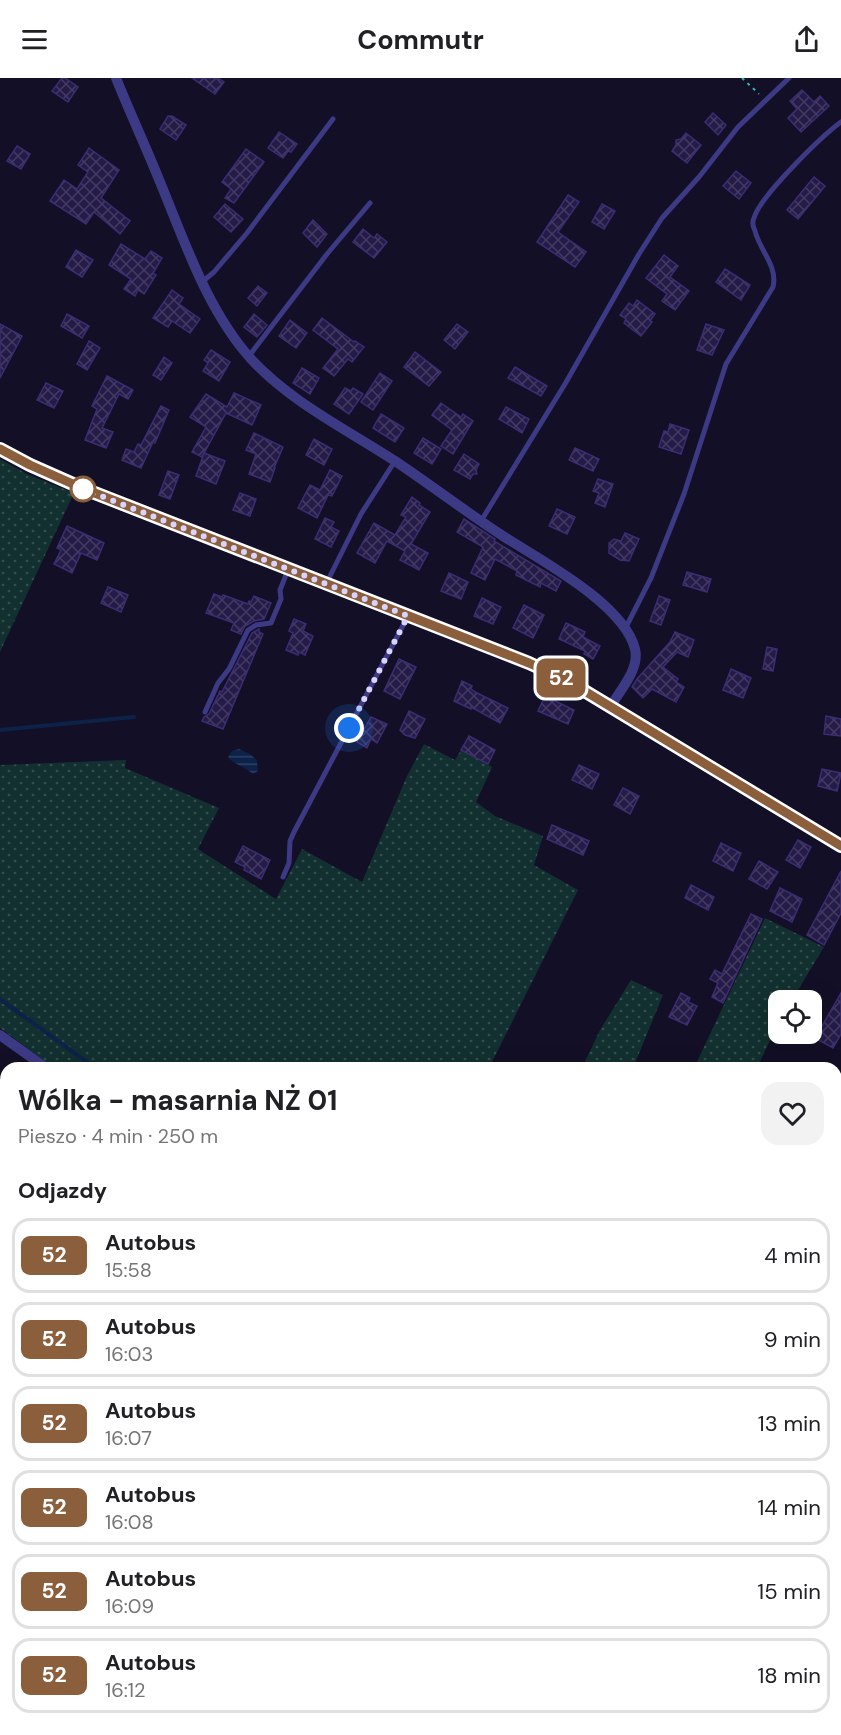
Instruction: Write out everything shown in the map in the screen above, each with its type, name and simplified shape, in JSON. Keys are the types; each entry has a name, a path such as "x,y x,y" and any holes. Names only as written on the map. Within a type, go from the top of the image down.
{"street":[{"path":"116,78 202,282 219,314 249,356 271,379 306,406 395,461 576,582 600,603 625,628 634,646 635,663 611,706"},
{"path":"0,449 61,480 408,616 576,685 841,846"},
{"path":"0,1035 38,1062"}],"lane":[{"path":"482,521 662,218 699,177 738,127 789,78"},
{"path":"202,282 214,272 247,233 333,119"},
{"path":"625,628 651,578 684,494 726,364 773,287 774,274 754,230 754,216 796,163 841,122"},
{"path":"249,356 370,203"},
{"path":"326,584 355,525 395,461"},
{"path":"205,712 218,682 229,669 248,630 256,624 271,623 281,599 280,590 288,569"},
{"path":"283,878 289,863 290,841 294,832 408,616"}],"path":[{"path":"742,78 765,100"}],"green space":[{"path":"0,459 27,474 74,493 0,652"},
{"path":"424,744 455,760 461,750 492,767 476,802 495,816 543,836 534,865 578,890 492,1062 46,1062 0,1028 0,765 126,760 125,768 219,808 198,849 276,899 302,849 362,882 407,776"},
{"path":"765,918 824,947 798,990 768,990 768,1044 760,1062 697,1062"},
{"path":"631,980 663,995 635,1062 585,1062 600,1030"}],"water":[{"path":"239,749 257,760 258,771 253,774 228,757 232,751"}],"building":[{"path":"62,78 78,87 68,102 52,91"},
{"path":"192,78 218,78 224,82 215,94"},
{"path":"802,90 814,102 820,96 829,106 801,132 788,118 797,109 790,101"},
{"path":"713,113 726,125 718,135 705,122"},
{"path":"168,116 186,125 176,140 160,129"},
{"path":"279,132 297,144 283,158 268,148"},
{"path":"686,133 701,145 687,163 672,151 676,140 681,139"},
{"path":"17,146 30,154 21,169 7,161"},
{"path":"89,148 119,170 101,198 130,221 120,234 94,212 86,224 50,201 64,180 77,189 88,172 78,165"},
{"path":"246,149 264,162 234,203 225,198 231,189 222,182"},
{"path":"736,171 751,183 739,199 723,186"},
{"path":"814,177 825,186 798,219 787,210"},
{"path":"568,195 579,202 558,232 586,252 575,267 537,242"},
{"path":"225,204 243,219 231,232 214,217"},
{"path":"602,204 615,211 604,229 592,222"},
{"path":"313,220 327,234 317,247 303,233"},
{"path":"363,229 374,238 377,234 387,242 374,258 353,242"},
{"path":"121,244 145,259 151,251 162,258 153,273 156,275 144,294 138,290 135,296 124,289 131,279 109,265"},
{"path":"76,250 93,260 82,277 66,267"},
{"path":"664,255 678,266 670,277 689,291 675,310 662,301 667,294 646,278"},
{"path":"725,269 750,285 741,300 716,282"},
{"path":"258,286 267,293 257,306 248,298"},
{"path":"172,290 183,298 179,304 200,319 190,333 172,321 168,327 153,318"},
{"path":"637,300 655,314 641,336 624,323 626,319 620,315 629,303 633,306"},
{"path":"67,314 89,326 82,338 61,326"},
{"path":"254,314 267,325 257,337 244,327"},
{"path":"322,318 364,347 352,362 348,359 334,376 323,368 338,349 313,330"},
{"path":"290,320 307,333 296,348 279,336"},
{"path":"0,324 22,336 0,378"},
{"path":"457,324 468,332 455,349 444,340"},
{"path":"706,324 724,330 712,355 697,350"},
{"path":"89,341 100,348 87,370 77,364"},
{"path":"211,350 230,362 219,381 203,371 208,363 204,360"},
{"path":"415,352 441,372 429,386 404,367"},
{"path":"164,357 172,363 161,380 153,375"},
{"path":"515,367 547,386 541,396 508,378"},
{"path":"302,368 319,378 310,394 293,383"},
{"path":"380,373 392,381 373,410 361,402"},
{"path":"107,376 133,390 128,399 119,394 102,428 113,432 106,448 85,440 97,409 92,406"},
{"path":"46,383 63,391 54,408 37,400"},
{"path":"345,388 351,391 353,388 363,394 349,414 334,404"},
{"path":"234,393 261,405 252,425 226,413 202,457 192,452 206,427 190,417 206,394 227,407"},
{"path":"441,403 461,417 463,414 473,421 453,454 441,446 452,430 432,415"},
{"path":"161,406 169,410 141,468 122,460 126,449 134,452 138,444 141,445"},
{"path":"506,407 529,419 522,433 499,419"},
{"path":"381,414 404,428 395,442 373,428"},
{"path":"670,424 689,430 681,454 659,447 664,431 668,432"},
{"path":"254,433 283,447 270,482 249,474 256,454 246,450"},
{"path":"423,438 441,449 432,464 414,453"},
{"path":"314,439 332,449 324,465 306,455"},
{"path":"575,448 599,459 593,471 569,460"},
{"path":"204,453 225,461 216,484 196,476"},
{"path":"464,454 479,464 477,474 473,474 470,479 454,470"},
{"path":"330,470 342,476 332,496 328,495 317,518 298,508 310,485 320,490"},
{"path":"168,471 179,475 170,499 159,495"},
{"path":"598,479 613,484 605,507 595,503 599,493 593,491"},
{"path":"240,493 256,499 250,516 233,510"},
{"path":"412,497 430,512 411,544 428,553 419,570 400,560 405,551 387,541 375,563 357,553 374,523 395,535 406,517 401,515"},
{"path":"557,509 575,517 567,534 549,526"},
{"path":"325,518 334,522 331,527 339,531 331,547 315,539"},
{"path":"464,519 495,539 494,541 561,581 556,591 541,583 540,587 516,575 517,571 495,559 485,580 471,573 483,547 457,532"},
{"path":"67,526 104,543 97,560 81,553 72,573 54,564 61,550 57,548"},
{"path":"625,533 639,539 629,561 620,560 609,553 609,543 614,539 621,541"},
{"path":"687,572 711,579 707,592 683,585"},
{"path":"449,573 468,582 461,599 441,591"},
{"path":"108,587 128,595 121,612 101,603"},
{"path":"214,594 248,604 254,596 271,603 264,619 245,626 241,634 231,630 234,623 206,613"},
{"path":"659,596 670,600 661,625 650,621"},
{"path":"482,598 501,607 493,624 474,616"},
{"path":"524,605 544,615 533,638 513,628"},
{"path":"294,619 306,624 303,631 313,636 305,655 286,650 293,633 289,631"},
{"path":"566,623 585,632 583,637 600,646 593,659 584,654 585,651 559,639"},
{"path":"259,629 259,632 263,634 223,729 202,721 209,714 220,691 222,692 252,633"},
{"path":"675,632 694,640 688,657 677,652 663,667 678,679 676,682 684,687 676,702 652,689 643,698 632,687 670,642"},
{"path":"767,647 777,649 773,671 763,669"},
{"path":"399,659 416,667 400,699 384,691"},
{"path":"731,669 751,678 743,698 723,690"},
{"path":"462,681 472,686 471,689 477,693 508,708 500,723 471,707 471,709 454,701"},
{"path":"545,696 574,710 568,724 538,711"},
{"path":"409,711 425,719 415,738 405,735 400,730"},
{"path":"826,716 841,719 841,736 824,734"},
{"path":"371,717 387,724 377,743 371,739 367,748 357,742"},
{"path":"469,736 495,750 488,764 461,750"},
{"path":"579,765 599,774 592,789 572,780"},
{"path":"822,769 841,773 837,791 818,786"},
{"path":"623,788 639,796 630,814 614,805"},
{"path":"552,825 589,841 583,855 547,839"},
{"path":"798,840 811,847 800,868 786,860"},
{"path":"721,843 741,853 733,871 713,861"},
{"path":"243,846 270,860 261,879 235,862"},
{"path":"759,861 778,872 767,889 749,879"},
{"path":"841,871 841,913 824,945 807,935"},
{"path":"691,885 714,897 708,910 685,898"},
{"path":"780,888 802,899 792,922 770,911"},
{"path":"751,914 762,919 723,1003 712,997 718,983 710,979 715,970 722,974"},
{"path":"681,993 690,998 688,1002 697,1006 687,1025 669,1017"},
{"path":"841,993 841,1034 833,1048 822,1042 822,1026"}],"waterway":[{"path":"0,730 134,717"},
{"path":"0,999 87,1062"}],"bus line":[{"name":"52","path":"0,449 61,480 529,663 568,681 841,846"}],"route":[{"path":"83,489 408,616 349,728"}]}
